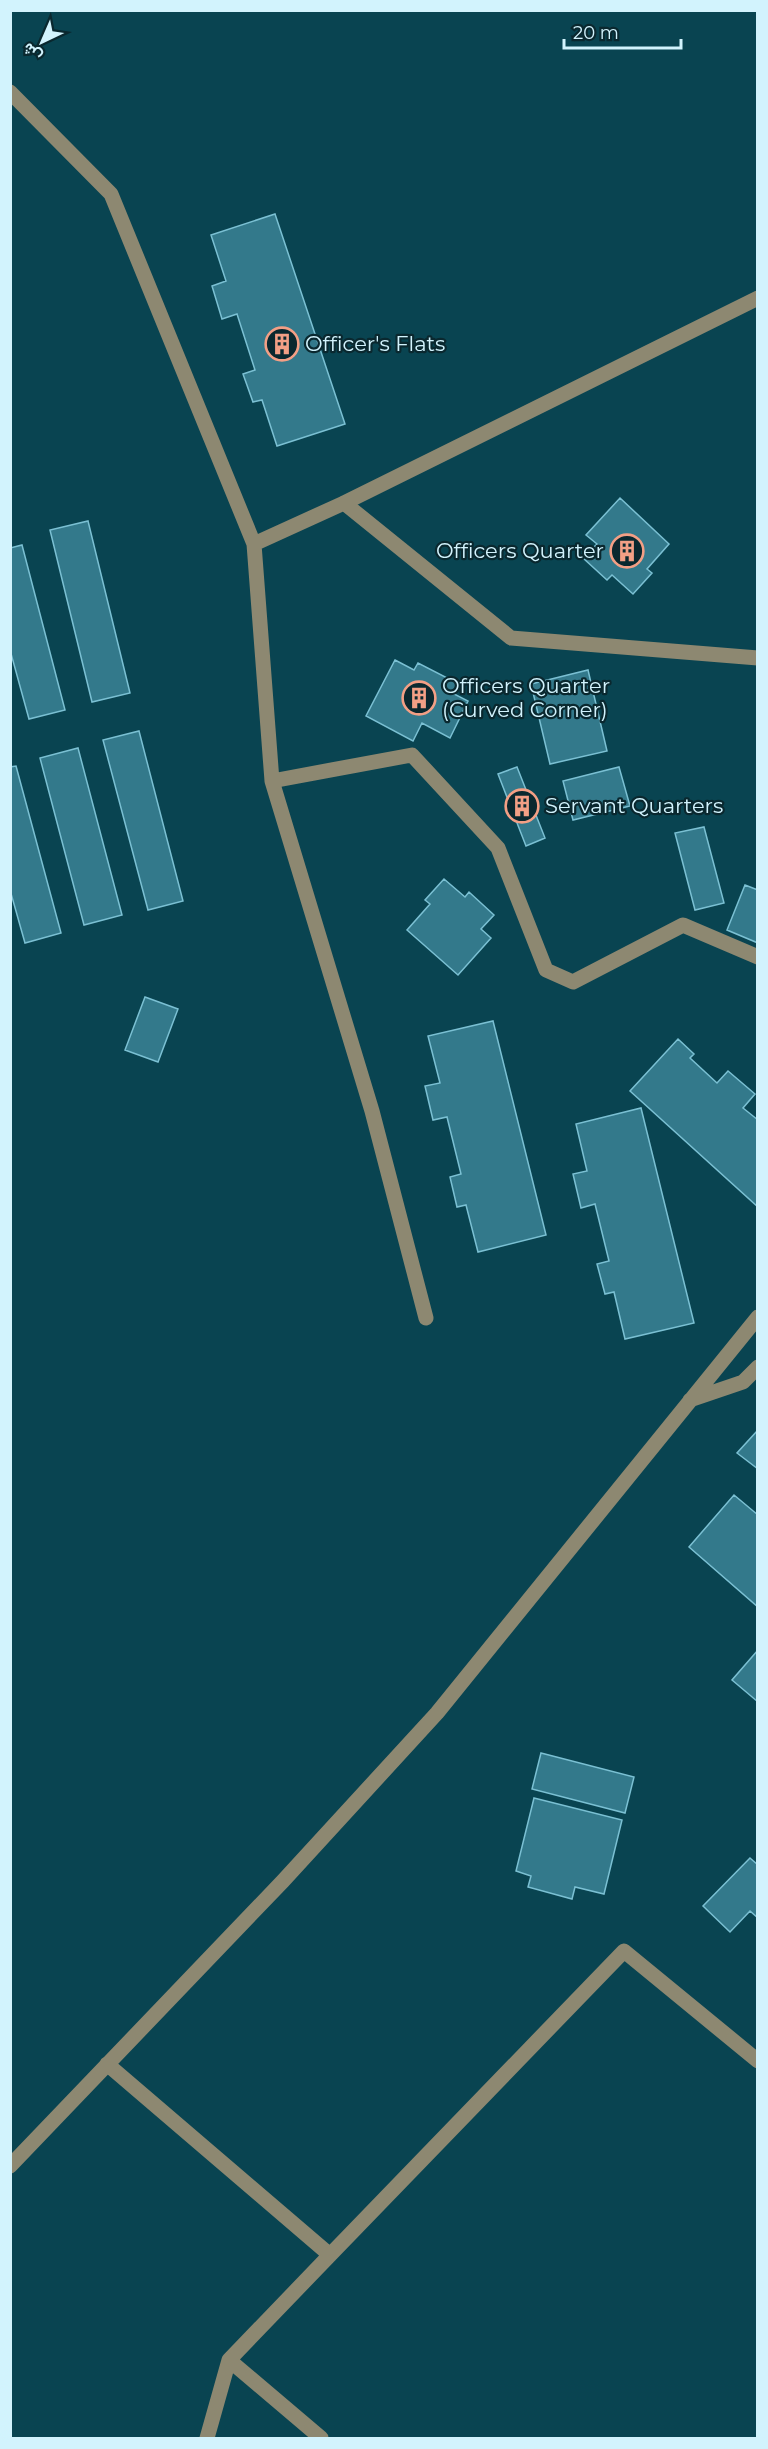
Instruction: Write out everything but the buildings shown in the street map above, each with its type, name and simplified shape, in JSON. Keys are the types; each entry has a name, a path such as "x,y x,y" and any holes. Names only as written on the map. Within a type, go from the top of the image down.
{"street":[{"path":"10,92 111,194 254,544 272,781 372,1111 426,1318"},
{"path":"254,544 344,503 758,298"},
{"path":"344,503 511,638 758,657"},
{"path":"272,781 412,755 498,848 546,970 573,982 683,925 758,957"},
{"path":"10,2166 283,1881 438,1713 758,1317"},
{"path":"690,1400 743,1382 758,1368"},
{"path":"207,2439 229,2360 624,1951 758,2061"},
{"path":"107,2064 330,2255"},
{"path":"229,2360 321,2439"}],"place":[{"name":"Officer's Flats","path":"282,344"},
{"name":"Officers Quarter","path":"627,551"},
{"name":"Officers Quarter (Curved Corner)","path":"419,698"},
{"name":"Servant Quarters","path":"522,806"}]}
